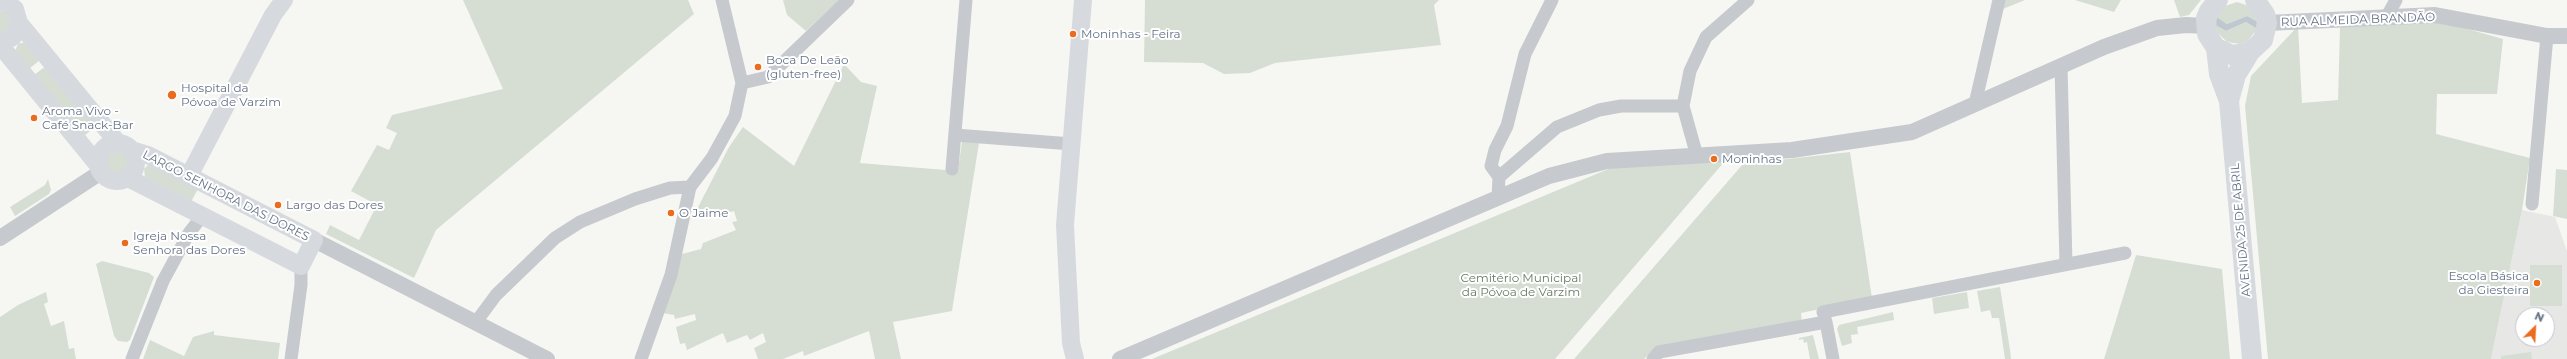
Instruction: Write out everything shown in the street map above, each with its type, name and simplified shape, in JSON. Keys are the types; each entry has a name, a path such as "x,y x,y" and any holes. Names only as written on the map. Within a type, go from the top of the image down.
{"main road":[{"path":"189,176 273,15 284,0"},
{"path":"1075,359 1071,343 1065,225 1083,0"},
{"path":"2255,0 2265,14 2267,23"},
{"path":"1,1 15,9 19,23 125,147 136,165 128,178"},
{"path":"2215,1 2209,11 2205,26 2207,34 2216,48 2232,55 2250,52"},
{"path":"0,42 12,37 19,23"},
{"name":"AVENIDA 25 DE ABRIL","path":"2229,101 2236,75 2250,52 2263,40 2267,23"},
{"path":"0,45 100,169 113,181 128,178 301,266"},
{"name":"AVENIDA 25 DE ABRIL","path":"2216,48 2219,74 2229,101 2252,359"},
{"path":"100,169 99,156 104,148 125,147"},
{"name":"LARGO SENHORA DAS DORES","path":"125,147 148,155 314,240 301,266"}],"street":[{"path":"641,359 672,275 690,187 712,158 735,116 742,83 722,0"},
{"path":"742,83 768,77 848,0"},
{"path":"952,169 966,0"},
{"path":"1498,198 1499,177 1491,166 1495,150 1507,126 1525,54 1552,0"},
{"path":"1697,156 1683,106 1690,71 1706,38 1748,0"},
{"path":"1975,104 2000,0"},
{"path":"2386,18 2396,0"},
{"name":"RUA ALMEIDA BRANDÃO","path":"2267,23 2435,15 2547,36 2567,36"},
{"path":"1120,359 1549,176 1607,160 1792,150 1912,132 2104,47 2157,28 2186,25 2205,26"},
{"path":"2532,204 2547,36"},
{"path":"2061,66 2066,264"},
{"path":"1499,177 1557,128 1599,110 1621,106 1683,106"},
{"path":"955,135 1072,144"},
{"path":"0,238 100,169"},
{"path":"476,322 496,295 555,238 580,222 635,199 670,188 690,187"},
{"path":"132,359 163,281 190,233 203,215"},
{"path":"314,240 546,359"},
{"path":"1833,359 1823,312 2125,253"},
{"path":"291,359 302,285 301,266"},
{"path":"1653,359 1659,352 1826,322"}],"shaded area":[{"path":"2247,16 2258,22 2257,29 2246,22 2226,31 2215,25 2217,17 2227,24"},
{"name":"Escola Básica da Giesteira","path":"2522,210 2555,217 2567,251 2567,359 2491,359"}],"green space":[{"path":"463,0 688,0 694,14 436,230 414,278 326,234 330,225 359,240 377,205 351,191 377,145 389,150 397,133 386,128 392,115 503,89"},
{"path":"783,0 839,0 806,31 787,15"},
{"path":"1145,0 1439,0 1434,5 1441,45 1275,63 1250,73 1224,74 1203,63 1144,62"},
{"path":"2005,0 2025,0 2003,9"},
{"path":"2075,0 2121,0 2114,12"},
{"path":"2174,0 2201,0 2189,15 2180,17"},
{"path":"2237,2 2249,6 2258,22 2247,16 2227,24 2217,17 2222,7"},
{"path":"0,10 7,13 12,19 8,30 0,33"},
{"path":"2436,20 2503,39 2497,94 2437,94 2436,134 2530,158 2522,210 2491,359 2268,359 2245,106 2251,76 2298,26 2302,103 2338,100 2340,27"},
{"path":"2246,22 2257,29 2247,42 2240,44 2227,42 2217,32 2215,25 2226,31"},
{"path":"25,43 40,60 29,69 15,51 18,44"},
{"path":"844,64 861,82 877,86 860,163 958,171 962,141 979,143 952,311 893,322 901,359 875,359 869,331 804,356 803,351 783,359 758,359 754,348 766,342 763,333 750,340 747,335 727,343 723,333 687,350 685,343 680,344 676,327 696,320 695,314 675,319 674,315 662,313 682,254 701,249 703,243 736,230 732,222 737,221 734,211 710,217 705,209 694,215 729,147 743,127 794,166"},
{"path":"46,66 95,127 84,136 34,75"},
{"path":"118,151 126,155 130,163 126,171 118,175 110,171 106,163 110,155"},
{"path":"1850,152 1872,298 1801,313 1802,323 1655,348 1644,359 1574,359 1743,164"},
{"name":"Cemitério Municipal da Póvoa de Varzim","path":"1725,161 1555,359 1152,359 1618,165"},
{"path":"149,164 199,187 191,202 145,178 144,169"},
{"path":"2556,169 2567,170 2567,219 2553,216"},
{"path":"48,179 51,190 49,194 15,216 10,207 45,185"},
{"path":"2136,255 2222,269 2230,359 2104,359"},
{"path":"102,261 149,273 154,277 130,340 127,342 118,341 114,336 96,264"},
{"path":"2530,265 2562,265 2562,306 2530,306"},
{"path":"2000,287 2011,359 2005,359 1999,318 1992,318 1990,310 1981,312 1977,291"},
{"path":"46,292 48,302 44,304 51,326 64,321 69,349 74,348 76,359 0,359 0,317 18,305"},
{"path":"1967,292 1969,308 1934,314 1932,298"},
{"path":"1893,312 1894,320 1857,327 1858,334 1851,335 1852,343 1842,346 1837,329 1839,325"},
{"path":"214,331 214,335 280,343 278,359 143,359 150,340 184,356 193,337"},
{"path":"1813,335 1819,359 1810,359 1807,342 1804,343 1803,339 1799,340 1799,338"},
{"path":"2531,352 2532,359 2501,359 2501,356"}],"place":[{"name":"Moninhas - Feira","path":"1073,34"},
{"name":"Boca De Leão (gluten-free)","path":"758,67"},
{"name":"Hospital da Póvoa de Varzim","path":"172,95"},
{"name":"Aroma Vivo - Café Snack-Bar","path":"34,118"},
{"name":"Moninhas","path":"1714,159"},
{"name":"Largo das Dores","path":"278,205"},
{"name":"O Jaime","path":"671,213"},
{"name":"Igreja Nossa Senhora das Dores","path":"125,243"},
{"name":"Escola Básica da Giesteira","path":"2537,283"}]}
